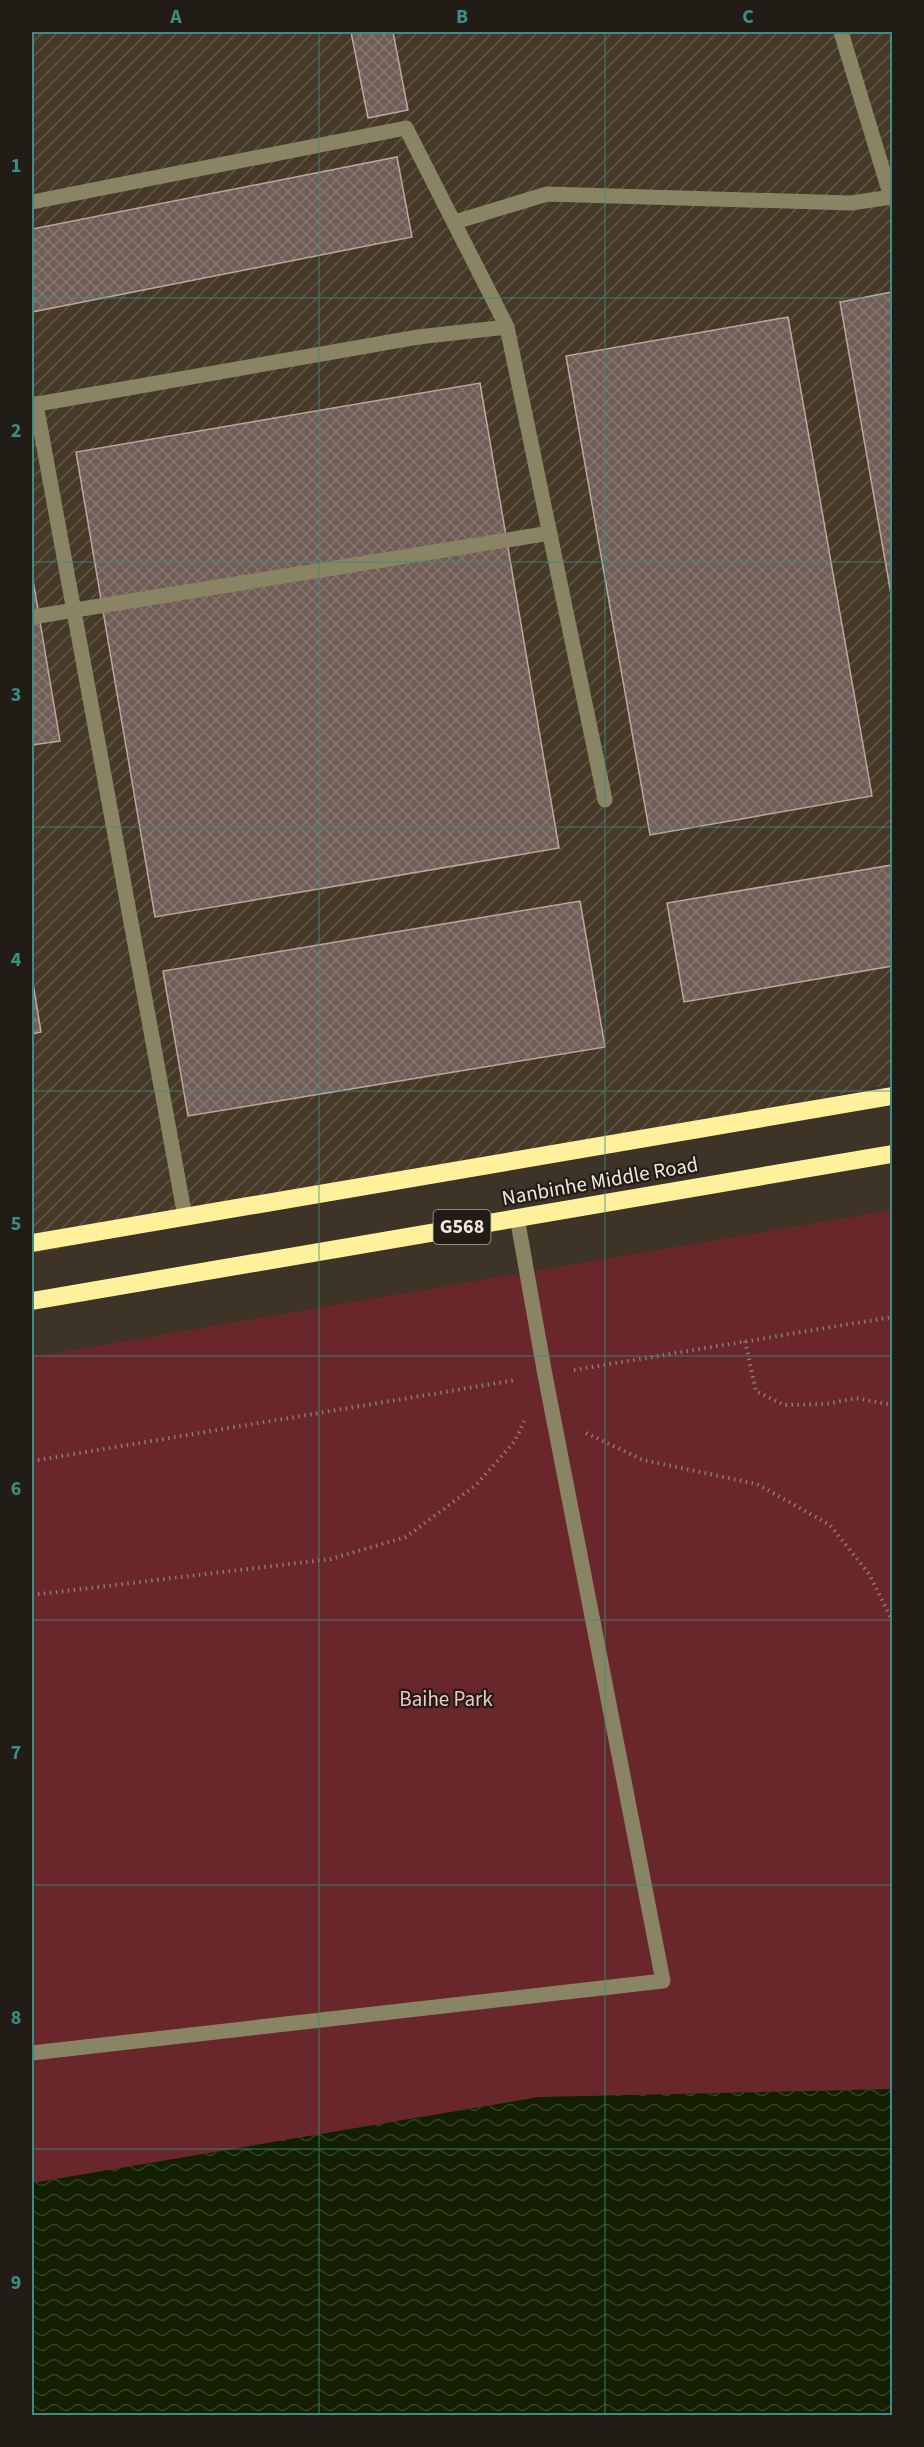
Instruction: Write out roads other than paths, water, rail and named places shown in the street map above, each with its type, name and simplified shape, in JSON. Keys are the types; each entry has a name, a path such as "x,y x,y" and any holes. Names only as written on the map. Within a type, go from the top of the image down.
{"highway":[{"name":"Nanbinhe Middle Road","path":"32,1243 892,1096"},
{"name":"Nanbinhe Middle Road","path":"32,1300 892,1154"}],"street":[{"path":"454,222 547,194 851,203 892,197 841,32"},
{"path":"32,202 406,128 507,327 605,801"},
{"path":"185,1217 34,404 418,337 507,327"},
{"path":"32,617 550,534"},
{"path":"32,2053 663,1981 545,1375 517,1218"}],"water":[{"path":"892,2089 892,2415 32,2415 32,2183 539,2097"}],"park label":[{"name":"Baihe Park","path":"446,1699"}]}
